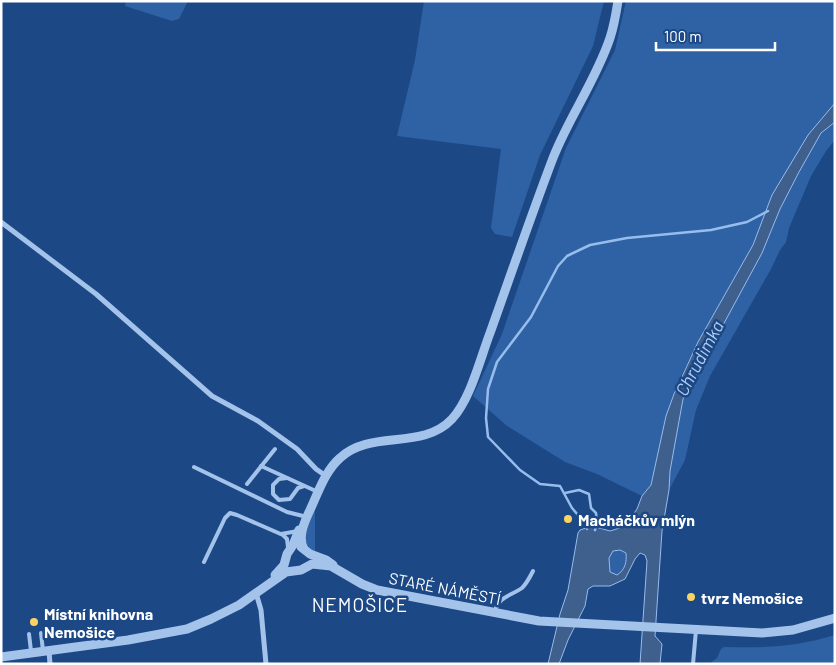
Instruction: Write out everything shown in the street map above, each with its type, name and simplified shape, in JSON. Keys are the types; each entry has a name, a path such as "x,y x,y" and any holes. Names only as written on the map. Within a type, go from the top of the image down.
{"street":[{"path":"1,657 128,640 187,628 225,612 260,590 282,568 287,553 293,545 298,531 326,476 336,462 351,450 376,442 422,436 432,433 446,424 461,406 559,144 606,49 618,1"},
{"path":"1,222 96,294 212,396 258,421 298,449 316,469 326,476"},
{"path":"287,553 289,567 301,569 309,560 302,545 301,537 306,517"},
{"name":"STARÉ NÁMĚSTÍ","path":"287,553 296,547 305,550 312,556 326,560 342,572"},
{"name":"STARÉ NÁMĚSTÍ","path":"260,590 286,572 316,564 329,565 362,584 377,590 494,614 545,622 696,630"},
{"path":"260,590 266,664"},
{"path":"696,630 782,632 835,618"},
{"path":"46,652 50,664"}],"lane":[{"path":"247,484 275,448"},
{"path":"261,466 318,492"},
{"path":"194,467 287,512 306,517"},
{"path":"287,478 279,479 273,485 274,494 279,500 290,499 298,488 304,486"},
{"path":"204,562 225,518 230,513 238,514 281,534 287,539 287,553"},
{"path":"281,534 298,531"},
{"path":"494,614 499,601 521,588 528,581 533,571"},
{"path":"693,664 696,630"},
{"path":"41,633 46,652"},
{"path":"29,634 31,653"}],"shaded area":[{"path":"126,1 188,1 179,19 172,21 125,6"},
{"path":"424,1 604,1 593,46 540,155 512,237 495,234 491,228 501,149 397,136 415,60"},
{"path":"626,1 835,1 835,103 808,135 753,245 698,342 677,384 666,416 651,485 642,496 597,474 565,462 507,426 473,396 502,334 566,148 615,50"},
{"path":"835,122 835,140 811,176 789,228 786,242 710,376 696,410 685,460 669,490 670,471 683,399 762,253 780,209 799,172 821,133"},
{"path":"315,507 315,554 306,543 305,532"},
{"path":"620,550 626,554 626,560 624,568 617,575 610,572 609,558 613,551"},
{"path":"835,635 835,664 709,664 717,658 724,647 780,646"}],"water":[{"name":"Chrudimka","path":"835,103 835,122 821,133 799,172 780,209 762,253 683,399 670,471 669,490 662,531 655,636 662,644 660,664 640,664 647,561 645,555 640,553 625,579 610,586 593,586 588,589 585,606 568,640 559,664 548,664 568,590 578,533 580,530 592,526 610,531 623,527 637,509 642,496 651,485 666,416 674,394 698,342 753,245 772,195 808,135","holes":["620,550 626,553 626,563 622,571 617,575 610,572 609,558 613,551"]}],"waterway":[{"path":"587,529 572,508 560,486 540,484 520,470 488,437 486,418 488,389 497,362 531,317 558,266 567,256 590,245 627,238 711,230 747,222 768,211"},
{"path":"565,493 579,490 589,494 591,508 596,513 597,524 595,530"}],"place":[{"name":"Macháčkův mlýn","path":"568,519"},
{"name":"tvrz Nemošice","path":"691,597"},
{"name":"Místní knihovna Nemošice","path":"34,622"}],"district":[{"name":"NEMOŠICE","path":"360,604"}]}
